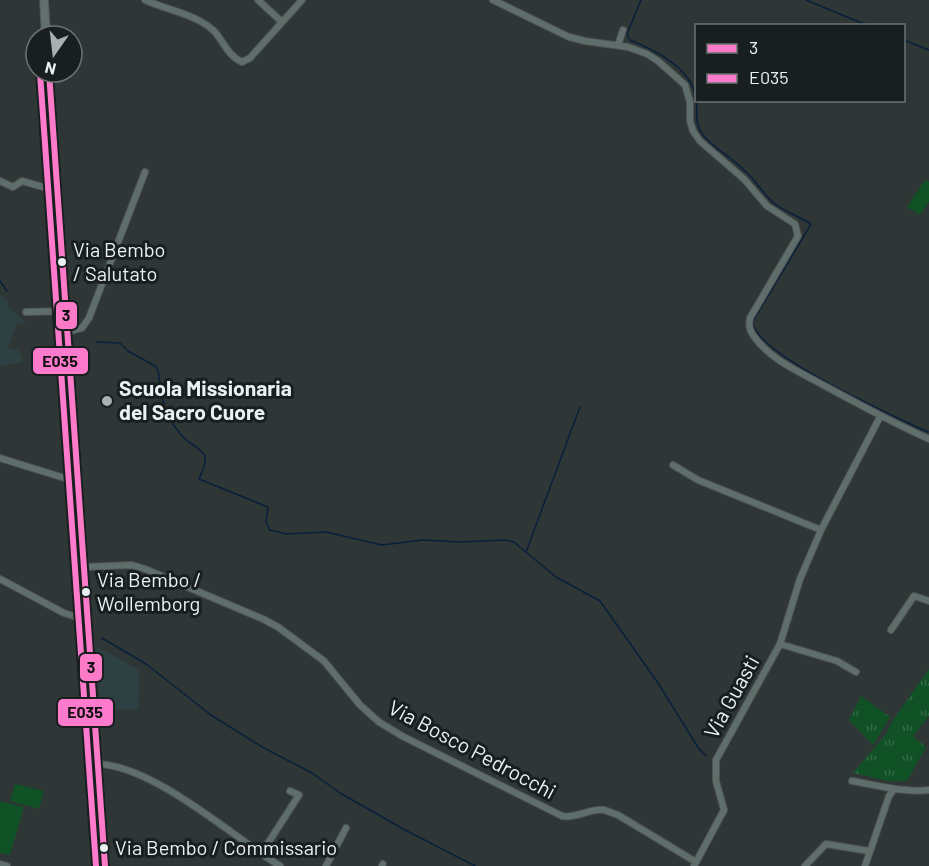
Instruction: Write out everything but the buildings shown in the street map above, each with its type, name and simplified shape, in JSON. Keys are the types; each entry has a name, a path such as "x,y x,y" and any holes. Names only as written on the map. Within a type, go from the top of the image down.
{"main road":[{"path":"44,0 45,24"},
{"path":"50,84 105,866"}],"street":[{"path":"145,0 204,24 214,31 233,58 242,62 250,58 302,0"},
{"path":"258,0 282,22"},
{"path":"493,0 569,37 618,45 652,57 682,81 688,93 690,121 700,141 744,179 767,206 795,224 798,236 750,318 749,328 752,334 773,356 880,417 929,439"},
{"path":"618,45 623,30"},
{"path":"67,332 81,328 89,318 145,172"},
{"path":"0,181 13,187 22,181 50,189 57,188"},
{"path":"26,312 66,311"},
{"name":"Via Guasti","path":"695,864 724,810 716,781 716,760 780,644 800,579 821,530 880,417"},
{"path":"0,458 71,480 78,480"},
{"path":"673,465 698,480 821,530"},
{"name":"Via Bosco Pedrocchi","path":"85,567 132,565 263,619 324,661 360,705 379,722 402,736 562,816 570,818 594,810 604,810 618,815 695,864"},
{"path":"0,579 64,612 88,621"},
{"path":"891,630 914,596 929,601"},
{"name":"Via Guasti","path":"780,644 837,662 856,672"},
{"path":"98,764 112,766 155,782 280,866"},
{"path":"852,781 894,789 929,790"},
{"path":"865,866 889,796 894,789"},
{"path":"261,854 299,795 290,790"},
{"path":"326,866 346,828"},
{"path":"805,866 826,844 869,851"},
{"path":"0,864 7,866"}],"shaded area":[{"path":"0,295 8,302 7,306 28,324 18,323 8,347 14,350 18,348 23,362 0,366"},
{"path":"96,646 139,670 138,709 100,710"}],"green space":[{"path":"925,180 929,182 929,202 920,215 907,207"},
{"path":"929,669 929,716 913,736 926,747 907,781 888,781 853,773 886,734 893,720"},
{"path":"861,696 890,717 873,745 849,720"},
{"path":"15,784 44,791 39,809 10,801"},
{"path":"0,801 24,807 10,855 0,853"}],"waterway":[{"path":"641,0 627,34 630,40 651,49 680,69 693,87 695,94"},
{"path":"806,0 864,24"},
{"path":"905,40 929,50"},
{"path":"696,102 698,125 711,144 748,174 775,204 811,224 753,321 758,334 775,350 828,383 928,432"},
{"path":"0,281 7,291"},
{"path":"96,342 120,343 128,351 155,366 158,370 164,406 171,421 184,438 205,456 205,465 199,479 268,507 266,522 270,530 286,534 326,532 382,545 423,540 460,542 505,540 514,542 556,577 600,601 658,683 699,749 706,756"},
{"path":"526,552 580,407"},
{"path":"102,638 146,664 211,715 264,748 312,773 340,793 405,830 475,866"}],"transit line":[{"name":"E035","path":"41,84 96,866"},
{"name":"3","path":"50,84 105,866"}],"place":[{"name":"Via Bembo / Salutato","path":"62,262"},
{"name":"Scuola Missionaria del Sacro Cuore","path":"107,401"},
{"name":"Via Bembo / Wollemborg","path":"86,592"},
{"name":"Via Bembo / Commissario","path":"104,848"}]}
